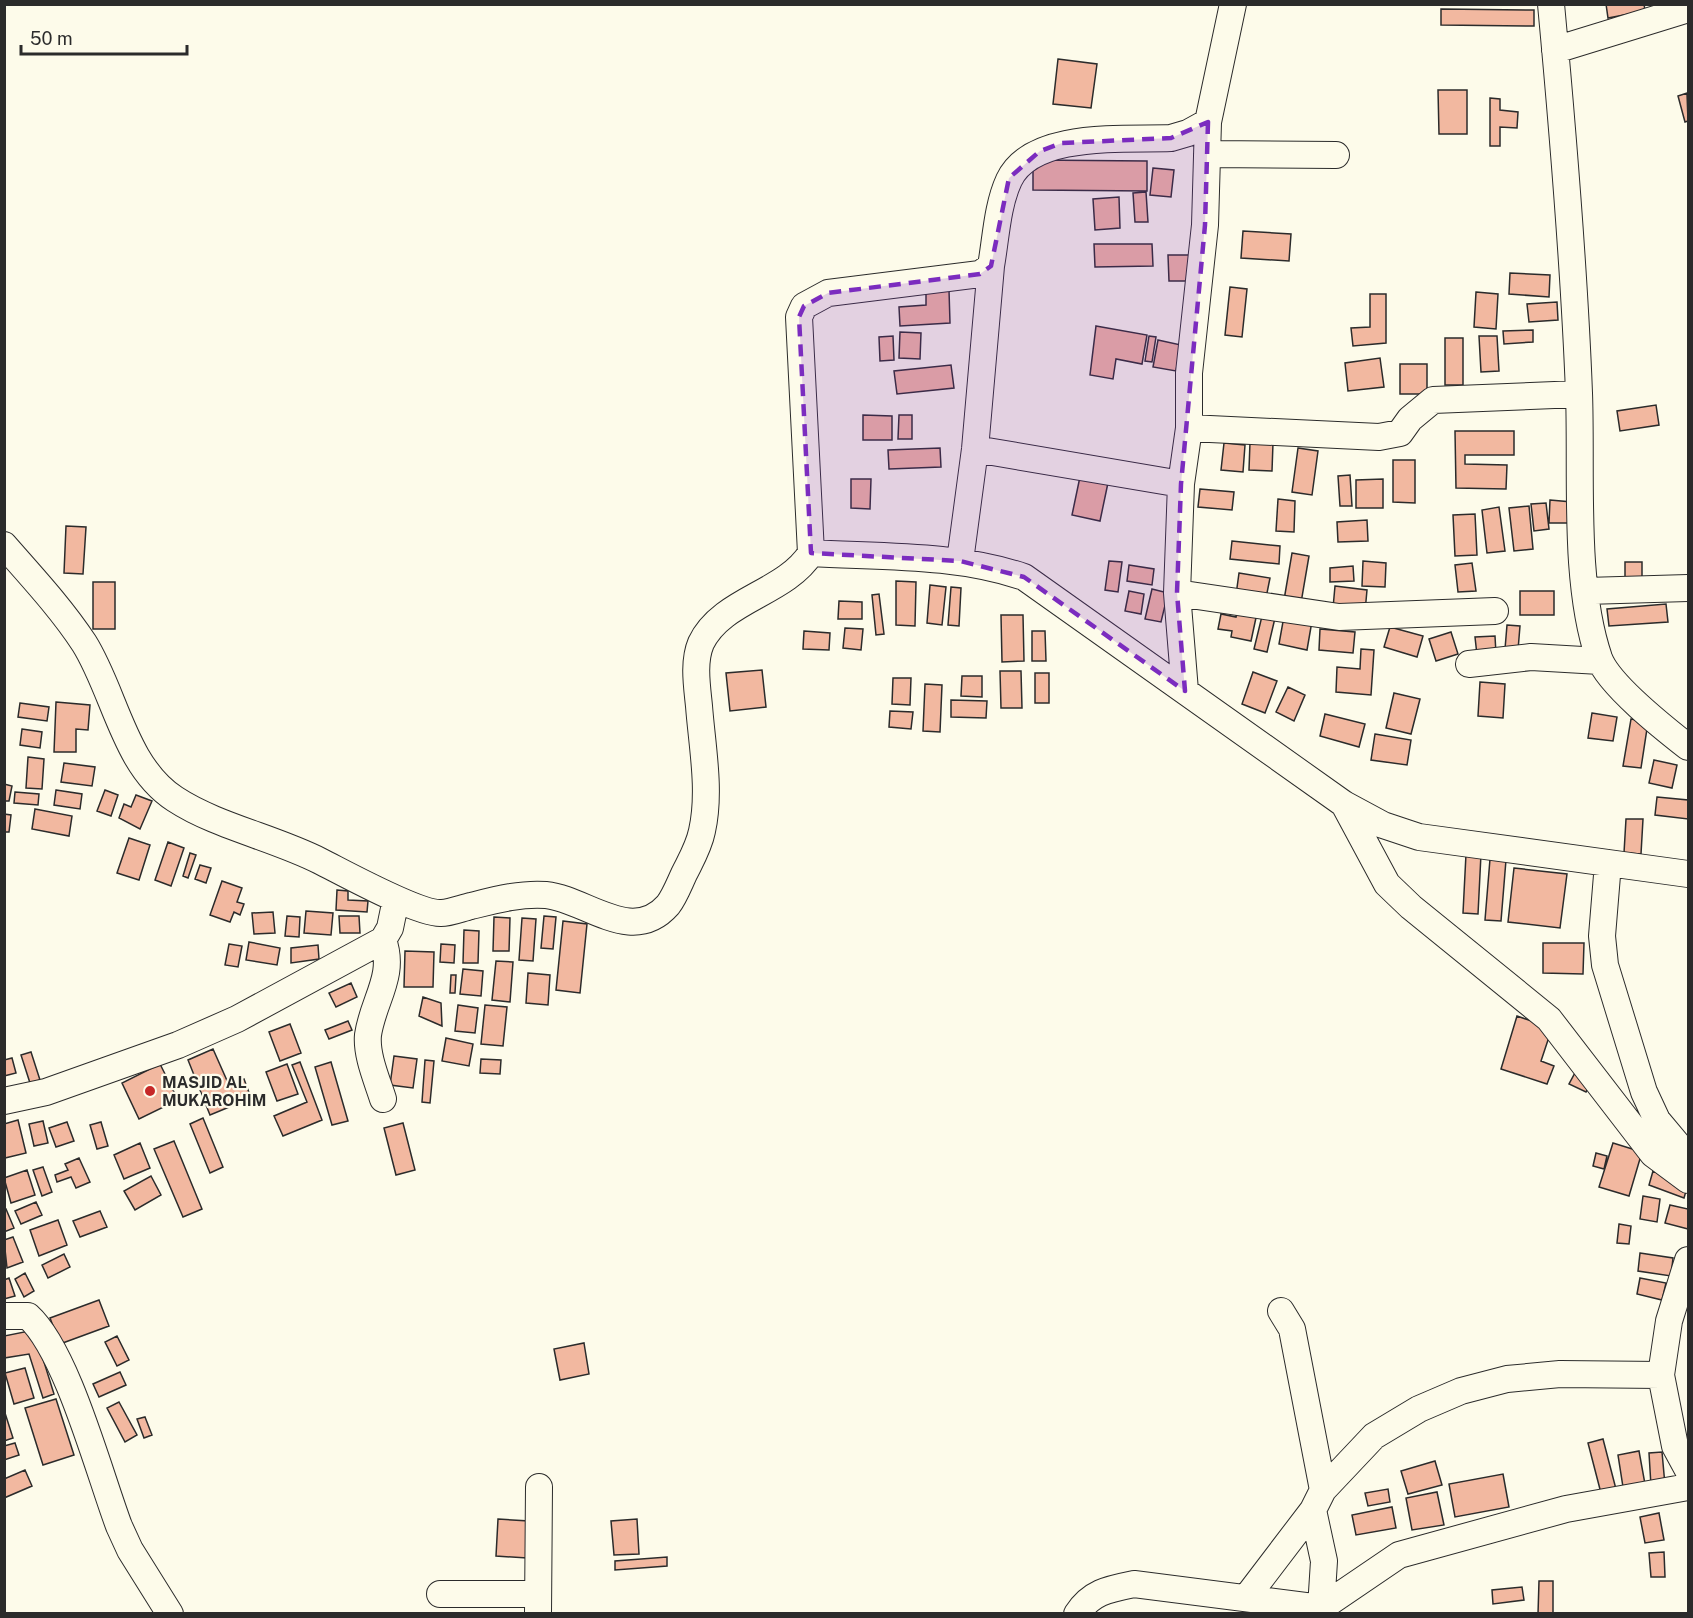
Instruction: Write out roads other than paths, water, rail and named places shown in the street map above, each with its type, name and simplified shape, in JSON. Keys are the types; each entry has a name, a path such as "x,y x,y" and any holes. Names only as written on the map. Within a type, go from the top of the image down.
{"street":[{"path":"1185,691 1177,593 1181,484 1189,428 1189,374 1204,236 1208,122 1233,4"},
{"path":"1551,4 1579,394 1582,568 1586,591 1600,660 1631,698 1689,747"},
{"path":"1555,50 1689,9"},
{"path":"960,561 975,448 991,266 1003,199 1010,178 1022,164 1040,151 1062,143 1170,138 1188,133 1208,122"},
{"path":"1207,154 1336,155"},
{"path":"4,545 59,609 84,644 101,674 130,743 148,773 174,799 238,828 299,850 396,899 439,914 489,902 542,895 562,897 618,921 640,922 658,914 670,902 698,847 703,830 705,785 696,671 700,646 711,627 790,577 811,553 799,317 804,306 828,293 969,277 980,274 991,266"},
{"path":"1189,428 1379,437 1400,433 1410,419 1433,400 1579,394"},
{"path":"975,448 1181,484"},
{"path":"811,553 960,561 995,567 1024,577 1344,804 1383,825 1419,837 1689,874"},
{"path":"1586,591 1689,588"},
{"path":"1177,593 1339,617 1495,611"},
{"path":"1469,664 1531,657 1600,660"},
{"path":"1344,804 1387,884 1411,908 1548,1019 1583,1060 1653,1154 1689,1180"},
{"path":"1608,864 1602,936 1605,964 1644,1092 1657,1120 1689,1156"},
{"path":"4,1101 46,1092 178,1045 237,1019 383,940 390,928 396,899"},
{"path":"383,940 389,957 382,994 368,1038 383,1099"},
{"path":"1689,1260 1669,1321 1661,1375 1675,1446 1689,1470"},
{"path":"1281,1311 1292,1329 1318,1500 1324,1561 1321,1611"},
{"path":"4,1316 28,1316 36,1323 54,1352 119,1526 130,1550 170,1614"},
{"path":"1246,1599 1318,1500 1374,1436 1419,1409 1461,1391 1507,1379 1560,1374 1661,1375"},
{"path":"440,1594 538,1604 539,1487"},
{"path":"1077,1614 1087,1599 1106,1590 1134,1584 1321,1611 1399,1554 1566,1509 1689,1488"}],"place":[{"name":"MASJID AL MUKAROHIM","path":"150,1091"}]}
